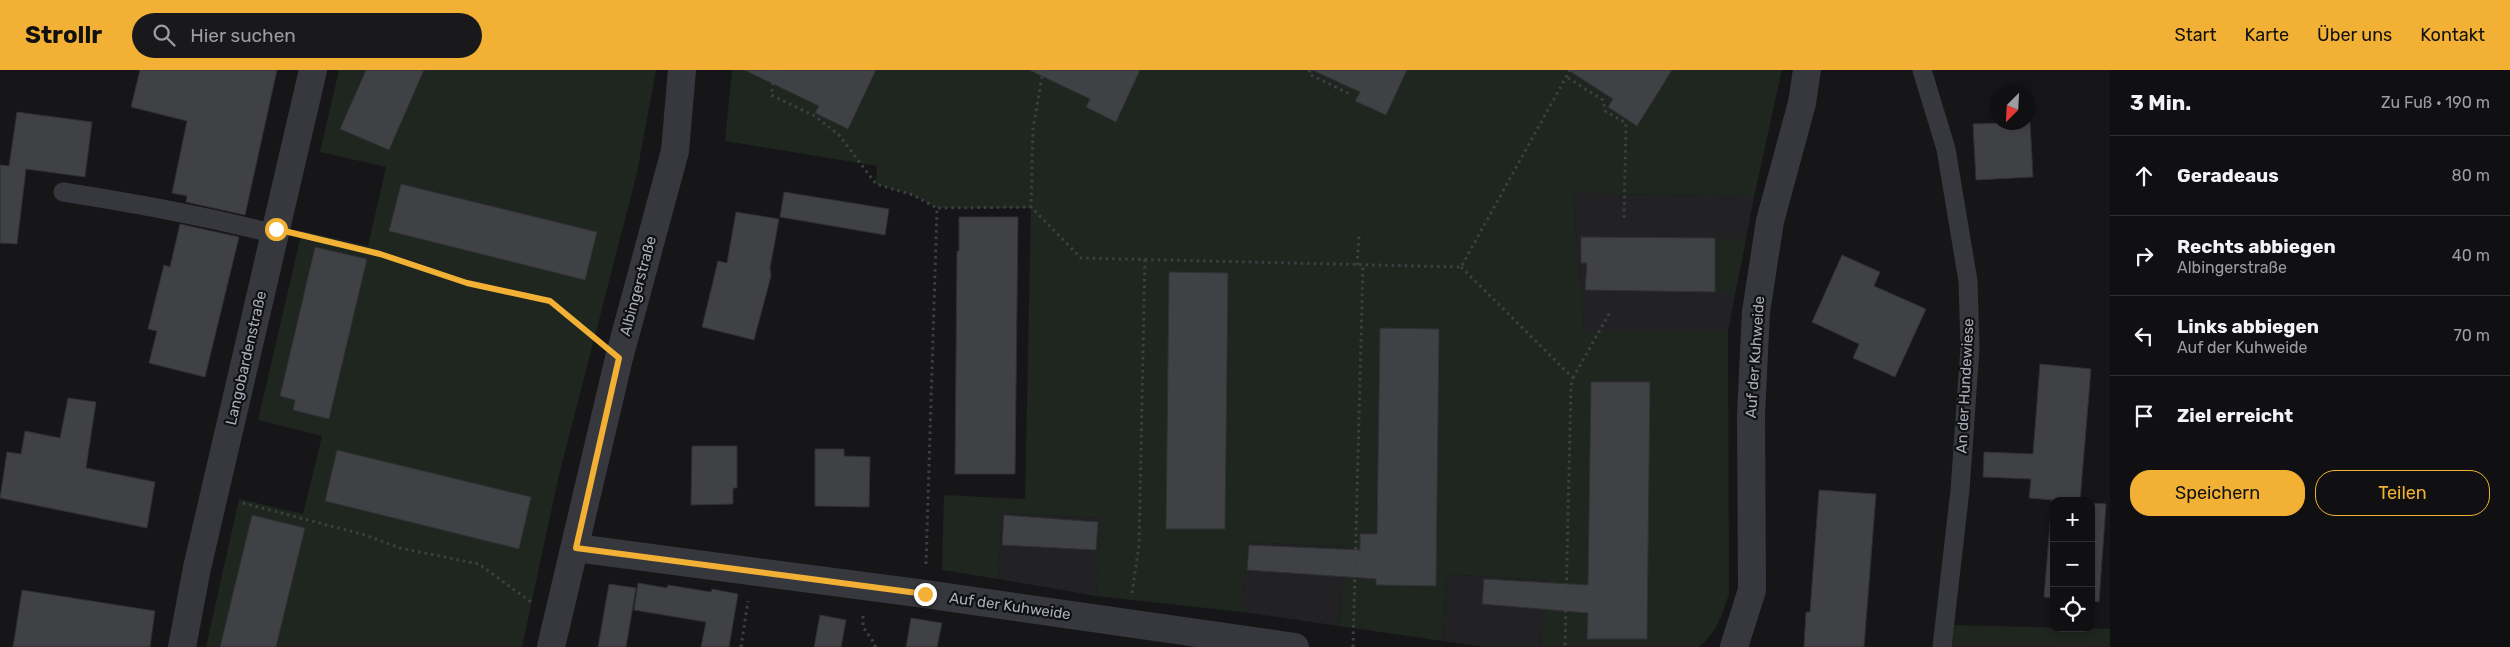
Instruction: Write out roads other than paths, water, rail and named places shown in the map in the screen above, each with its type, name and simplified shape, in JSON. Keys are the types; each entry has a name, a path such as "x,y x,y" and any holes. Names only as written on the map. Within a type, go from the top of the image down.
{"street":[{"name":"Langobardenstraße","path":"182,647 214,496 313,70"},
{"name":"Albingerstraße","path":"555,634 619,358 675,151 682,70"},
{"name":"Auf der Kuhweide","path":"1734,647 1752,590 1751,414 1756,312 1770,221 1802,103 1806,70"},
{"name":"Auf der Kuhweide","path":"576,548 925,594 1295,647"}],"lane":[{"name":"An der Hundewiese","path":"1922,70 1946,149 1968,291 1970,348 1960,481 1942,647"},
{"path":"63,192 159,207 275,232"}]}
